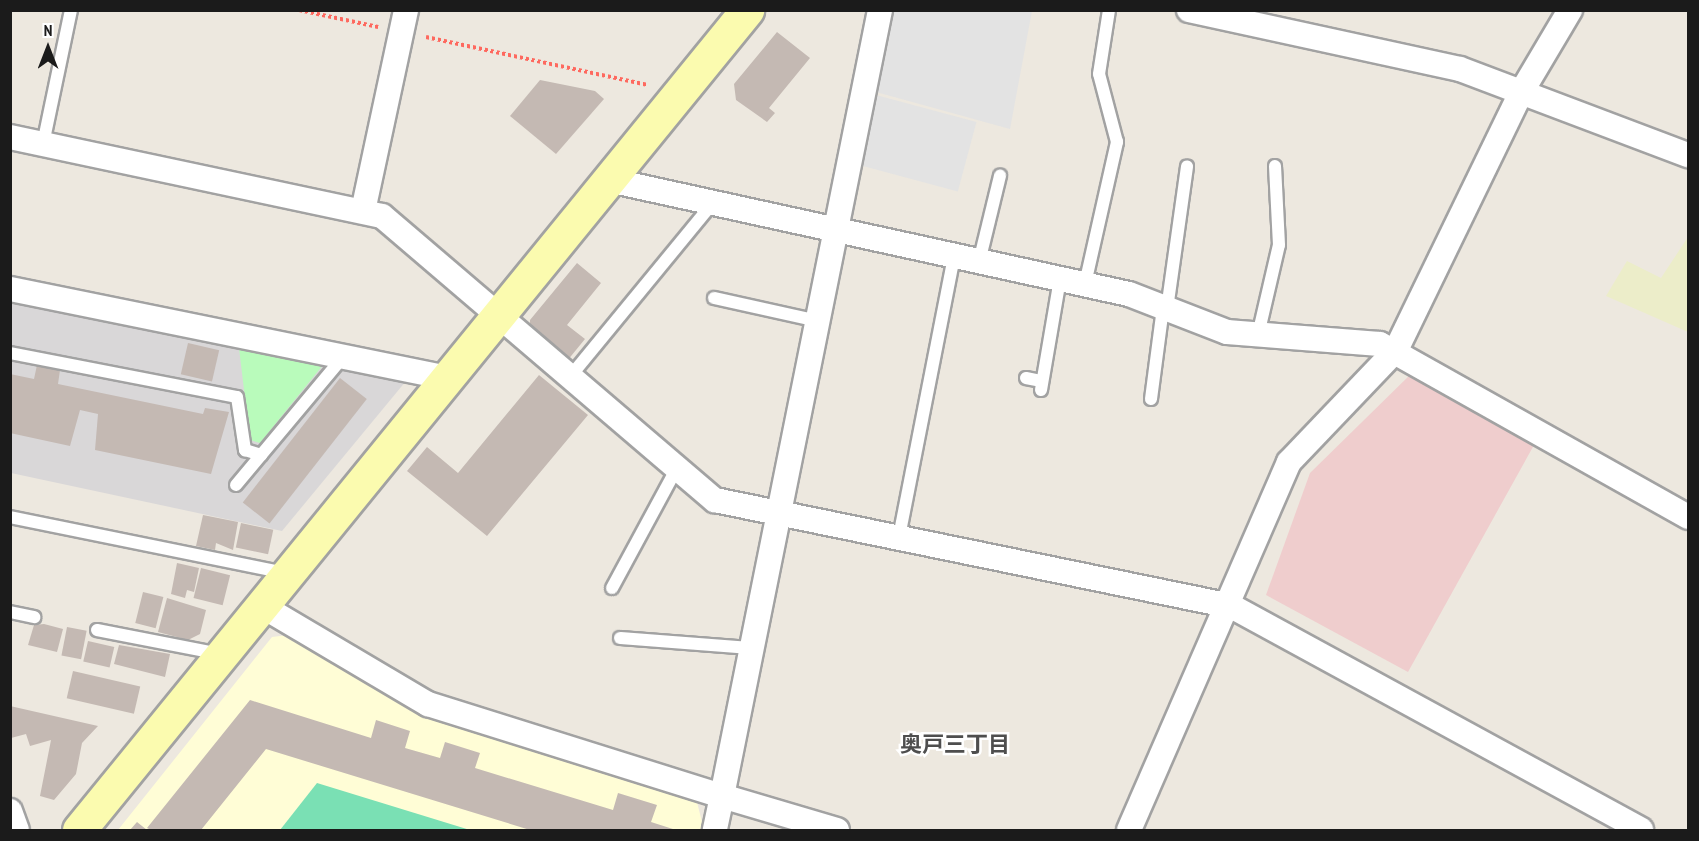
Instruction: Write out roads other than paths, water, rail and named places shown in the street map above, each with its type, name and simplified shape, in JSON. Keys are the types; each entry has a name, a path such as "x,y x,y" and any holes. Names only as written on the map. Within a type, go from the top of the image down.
{"street":[{"path":"79,831 747,10"},
{"path":"715,831 880,10"},
{"path":"1189,10 1460,69 1689,155"},
{"path":"1129,831 1230,606 1289,462 1396,350 1522,91 1570,10"},
{"path":"363,211 404,21"},
{"path":"10,137 382,216 569,378 715,500 1230,606 1641,831"},
{"path":"609,180 1085,284 1165,308 1227,332 1396,350 1689,517"},
{"path":"10,289 447,378"},
{"path":"262,606 428,704 837,831"},
{"path":"10,811 16,831"}],"lane":[{"path":"43,144 71,10"},
{"path":"1085,284 1117,142 1099,74 1109,10"},
{"path":"1151,399 1187,166"},
{"path":"1258,335 1279,245 1275,166"},
{"path":"979,262 1000,176"},
{"path":"569,378 712,204"},
{"path":"899,537 954,257"},
{"path":"1026,378 1042,386 1060,279"},
{"path":"714,298 818,321"},
{"path":"10,353 237,397 245,450 261,455"},
{"path":"236,485 343,357"},
{"path":"612,588 677,468"},
{"path":"10,517 288,573"},
{"path":"10,612 34,617"},
{"path":"97,630 222,655"},
{"path":"620,638 751,648"}],"district":[{"name":"奥戸三丁目","path":"955,745"}]}
